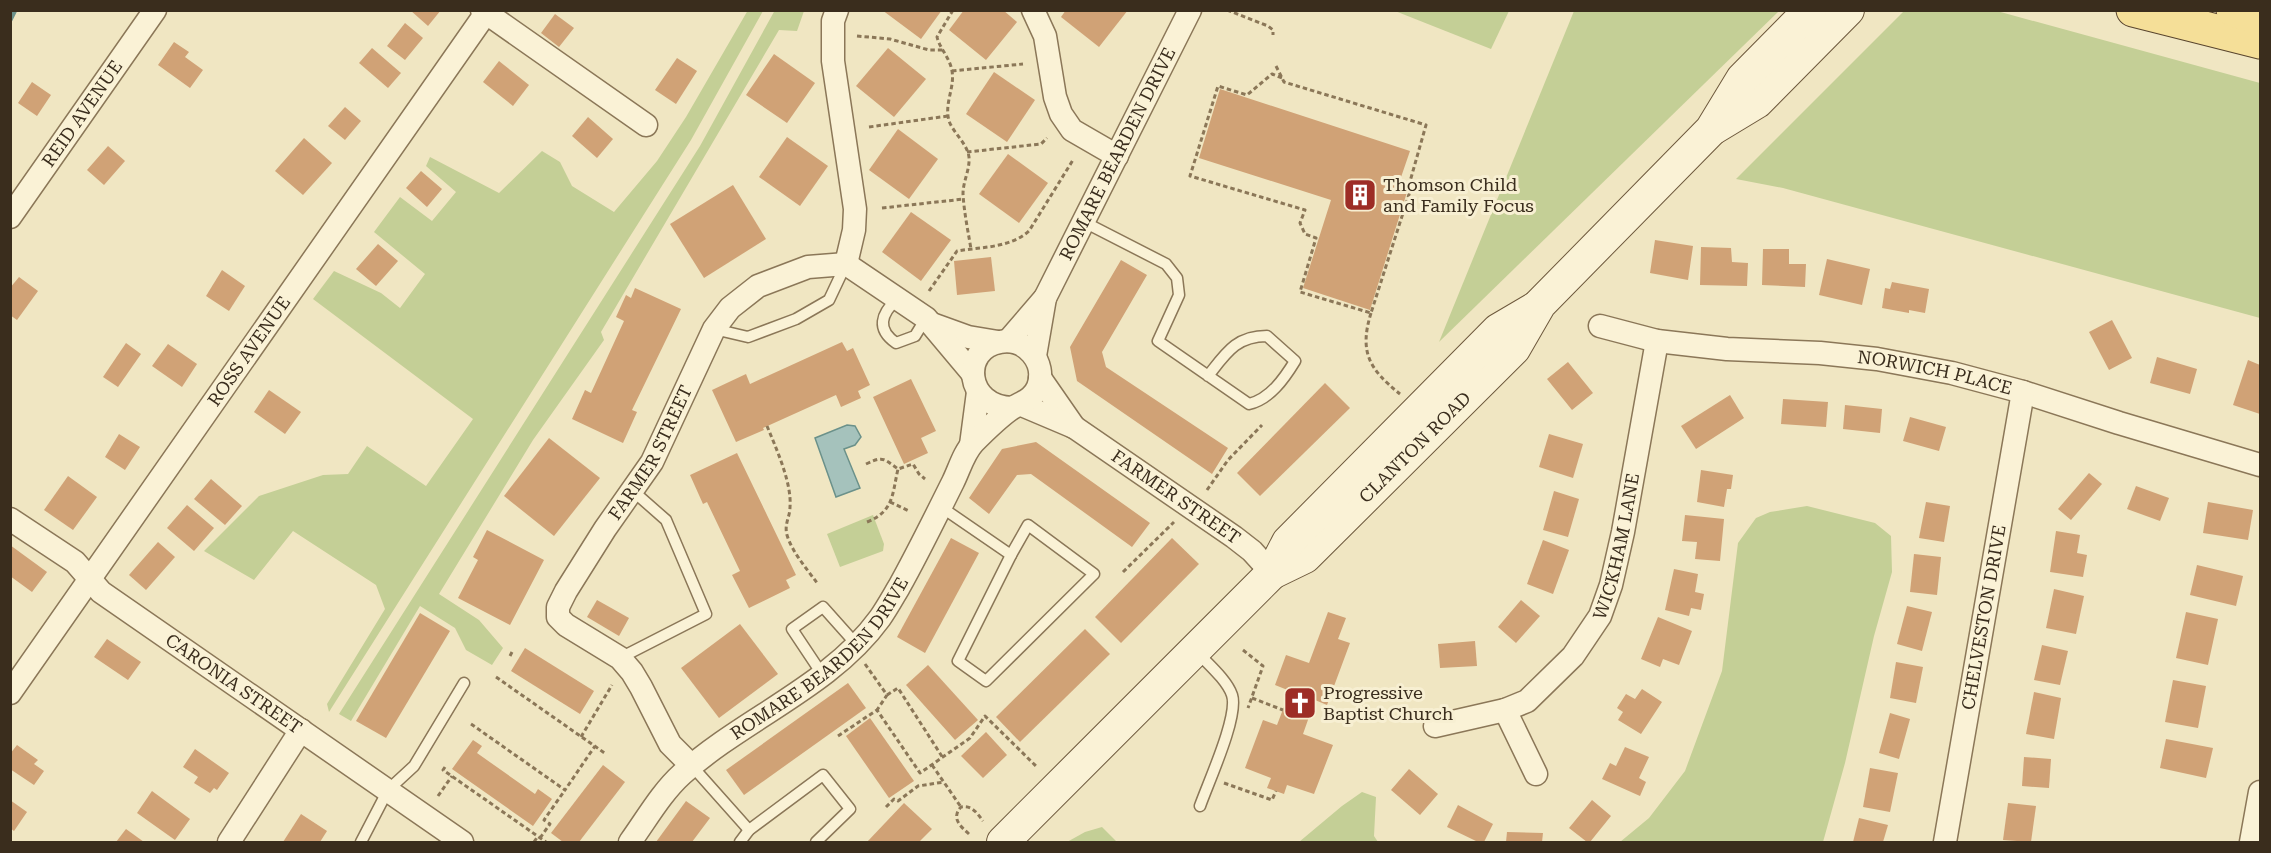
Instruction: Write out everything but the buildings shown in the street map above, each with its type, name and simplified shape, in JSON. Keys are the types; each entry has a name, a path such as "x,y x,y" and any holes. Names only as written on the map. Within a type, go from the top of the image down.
{"main road":[{"name":"CLANTON ROAD","path":"993,832 1195,650 1272,573 1305,557 1514,349 1540,304 1711,130 1742,79 1810,10"},
{"name":"CLANTON ROAD","path":"1711,130 1757,102 1848,10"},
{"path":"2133,10 2260,42"},
{"path":"2233,10 2260,18"}],"street":[{"name":"REID AVENUE","path":"10,217 155,10"},
{"path":"837,10 833,21 833,61 855,209 854,230 846,264 928,321 968,337 1018,343 1028,348 1035,356 1040,378 1031,398 1017,406 992,405 928,321"},
{"path":"1034,10 1045,36 1055,97 1061,114 1072,130 1117,156"},
{"name":"ROMARE BEARDEN DRIVE","path":"1003,341 1045,298 1190,10"},
{"path":"486,11 646,125"},
{"name":"ROSS AVENUE","path":"10,693 486,11"},
{"name":"FARMER STREET","path":"692,766 670,744 632,672 620,658 566,625 558,617 558,608 599,538 652,462 672,424 700,356 714,329 730,308 758,286 808,267 846,264"},
{"name":"ROMARE BEARDEN DRIVE","path":"1035,356 1045,298"},
{"name":"NORWICH PLACE","path":"1600,326 1658,341 1727,349 1820,353 1876,359 1952,373 2260,465"},
{"path":"975,383 975,363 980,353 988,346 1003,341"},
{"name":"WICKHAM LANE","path":"1435,726 1505,710 1527,701 1573,656 1600,616 1611,585 1623,532 1658,341"},
{"name":"FARMER STREET","path":"1040,378 1074,427"},
{"name":"ROMARE BEARDEN DRIVE","path":"630,843 667,790 692,766 822,674 860,654 919,552 971,445 975,383"},
{"name":"CHELVESTON DRIVE","path":"1945,843 2023,393"},
{"name":"FARMER STREET","path":"1017,406 1074,427 1234,537 1272,573"},
{"name":"ROMARE BEARDEN DRIVE","path":"971,445 1017,406"},
{"name":"CARONIA STREET","path":"10,519 75,562 101,592 462,843"},
{"path":"1505,710 1536,774"},
{"path":"229,843 301,730"},
{"path":"2251,843 2260,792"}],"lane":[{"path":"1084,222 1166,264 1178,278 1179,295 1158,341 1208,376 1249,404 1260,401 1285,379 1295,361 1268,336 1252,336 1228,351 1208,376"},
{"path":"714,329 748,337 796,319 829,300 846,264"},
{"path":"897,299 884,315 882,326 888,337 896,343 915,336 928,321"},
{"path":"620,658 706,614 666,520 633,491"},
{"path":"941,507 1011,555"},
{"path":"1029,525 1094,574 986,681 958,660 1011,555 1029,525"},
{"path":"822,674 792,629 823,607 860,654"},
{"path":"1195,650 1232,693 1234,704 1229,727 1200,806"},
{"path":"362,843 388,790 414,766 464,683"},
{"path":"692,766 749,830"},
{"path":"740,843 749,830 823,775 850,809 816,843"}],"path":[{"path":"953,10 937,37 952,71 948,116 967,152 969,167 964,182 964,199 971,249"},
{"path":"1227,10 1268,26 1273,30 1273,35"},
{"path":"857,36 890,39 929,50 943,50"},
{"path":"952,71 1023,64"},
{"path":"1276,66 1284,82 1426,125 1409,184 1412,186 1364,341 1369,357 1378,373 1406,398"},
{"path":"1282,78 1272,74 1247,95 1218,86 1190,176 1305,210 1300,223 1305,234 1316,238 1299,292 1371,313"},
{"path":"869,127 948,116"},
{"path":"967,152 1041,144 1047,138"},
{"path":"929,291 957,251 1011,243 1029,231 1073,160"},
{"path":"882,208 964,199"},
{"path":"1208,490 1228,460 1262,425"},
{"path":"767,426 789,491 787,535 816,584"},
{"path":"866,464 883,458 898,469"},
{"path":"898,469 913,464 925,479"},
{"path":"867,522 885,513 898,469"},
{"path":"890,502 909,511"},
{"path":"1124,572 1174,522"},
{"path":"1243,650 1263,666 1248,708"},
{"path":"860,654 886,695"},
{"path":"496,677 606,754"},
{"path":"581,737 612,685"},
{"path":"838,736 878,710 886,695 898,688 943,758"},
{"path":"1252,698 1283,710"},
{"path":"878,710 920,773 970,738 985,716 1037,767"},
{"path":"471,724 565,790"},
{"path":"534,843 549,824 544,820 595,746"},
{"path":"932,765 961,807"},
{"path":"445,767 443,770 546,843"},
{"path":"438,796 452,776"},
{"path":"886,807 894,799 898,801 918,786 944,782"},
{"path":"1222,782 1272,800 1276,791"},
{"path":"969,834 957,821 956,815 961,807 967,806 973,809 993,832"}],"green space":[{"path":"748,10 763,11 691,140 329,712 327,704 385,609 376,585 293,531 254,580 204,551 259,496 323,475 348,474 367,446 426,486 473,419 313,299 334,271 381,293 400,308 425,274 374,232 400,197 432,221 456,192 426,166 430,157 499,193 542,151 560,162 572,186 614,212 657,161 686,117"},
{"path":"775,10 804,11 797,31 779,30 601,332 604,340 533,440 439,594 479,620 503,648 492,665 466,650 455,628 420,606 351,721 339,714 700,146"},
{"path":"1905,10 1997,11 2260,83 2260,318 1783,188 1736,179"},
{"path":"1395,11 1509,11 1491,49"},
{"path":"1574,11 1779,11 1439,342"},
{"path":"1807,506 1875,523 1891,536 1892,572 1823,842 1620,842 1649,818 1685,771 1722,671 1738,543 1756,518 1770,512"},
{"path":"873,515 884,544 883,551 840,567 827,534"},
{"path":"1362,792 1376,797 1374,836 1378,842 1299,842 1342,806"},
{"path":"1102,827 1117,842 1067,842 1085,832"}],"water":[{"path":"847,425 855,426 861,437 855,445 844,449 860,488 836,497 815,438"}],"waterway":[{"path":"10,20 15,10"}],"place":[{"name":"Thomson Child and Family Focus","path":"1360,195"},
{"name":"Progressive Baptist Church","path":"1300,703"}]}
